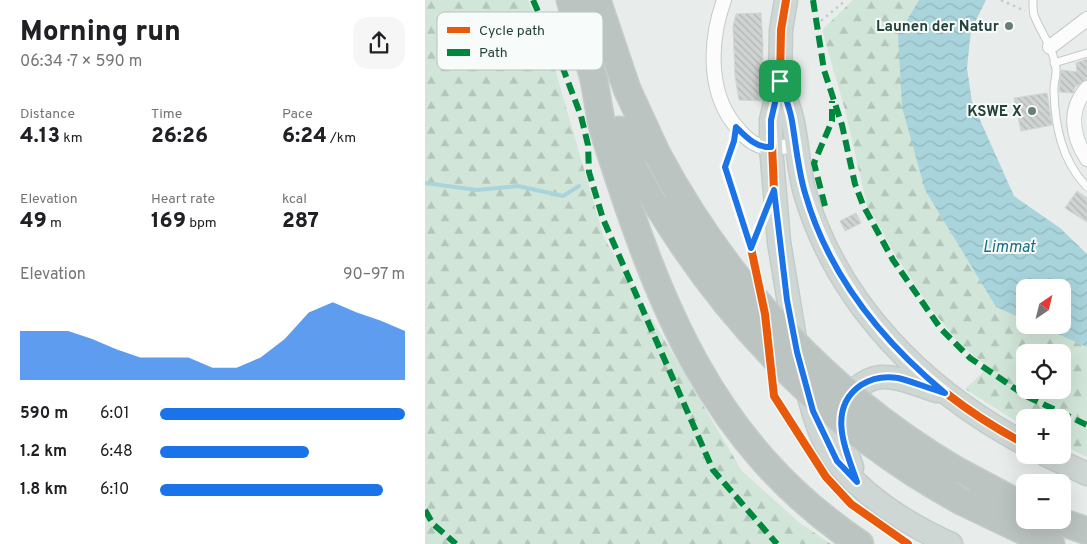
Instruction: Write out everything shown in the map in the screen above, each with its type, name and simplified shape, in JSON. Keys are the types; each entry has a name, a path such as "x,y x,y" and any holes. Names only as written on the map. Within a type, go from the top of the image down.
{"highway":[{"path":"569,0 573,12"},
{"path":"597,0 601,12"},
{"path":"603,18 627,89 657,154 687,208 712,245 777,327 861,405 911,442 954,469 1016,502"},
{"path":"590,70 605,138 659,291 686,349 710,390 746,441 795,494 860,544"},
{"path":"592,75 635,164 660,209 714,288 786,370 867,440 929,482 963,502 1051,544"},
{"path":"1071,526 1087,532"}],"main road":[{"path":"785,0 781,30 780,81 771,120 771,147 779,242 797,352 813,411 824,438 837,461 857,482 906,520 951,544"},
{"path":"780,81 792,119 803,185 813,217 832,260 849,288 886,338 916,368 945,393 1016,439"},
{"path":"857,482 842,441 840,425 842,411 851,393 866,382 882,377 898,378 945,393"},
{"path":"1065,464 1087,474"}],"street":[{"path":"724,0 713,55 719,96 725,111 746,137 764,148 795,146"},
{"path":"1050,47 1087,19"},
{"path":"1087,88 1078,101 1073,120 1076,138 1087,159"}],"lane":[{"path":"1033,0 1033,14 1050,47 1054,63 1055,108 1061,142 1069,166 1087,187"},
{"path":"1054,63 1087,53"}],"path":[{"path":"816,25 846,0"},
{"path":"1001,0 1012,5"}],"green space":[{"path":"425,0 528,0 533,12 437,12 437,70 555,70 604,238 742,471 800,523 831,544 425,544"},
{"path":"853,0 919,0 898,35 925,190 996,307 1016,316 1016,334 1057,334 1087,347 1087,457 1071,449 1071,409 1016,409 1016,421 965,389 988,367 960,344 932,310 897,258 867,205 845,110 822,30"}],"water":[{"name":"Limmat","path":"919,0 986,0 971,30 967,68 972,102 1014,196 1060,228 1087,254 1087,347 1057,334 1071,334 1071,279 1016,279 1016,316 996,307 925,190 902,107 898,35"}],"building":[{"path":"761,13 763,45 762,101 739,100 735,76 733,26 736,14"},
{"path":"1087,59 1087,79 1075,87 1073,93 1059,92 1061,70 1077,72 1076,63"},
{"path":"1047,93 1052,125 1021,131 1014,98"},
{"path":"1077,191 1087,198 1087,222 1065,208"},
{"path":"856,213 861,223 845,231 840,221"}],"waterway":[{"path":"425,183 477,190 518,186 563,196 579,186"}],"marked path":[{"path":"533,0 538,12"},
{"path":"813,0 824,70 842,125 855,184 863,205 893,260 941,329 970,358 1026,396 1087,425"},
{"path":"564,70 581,116 588,145 589,172 603,219 713,470 777,544"},
{"path":"825,206 814,163 832,121 832,101"},
{"path":"425,510 433,524 456,544"}],"cycle path":[{"path":"751,248 774,191 771,120 780,81 781,30 786,0"},
{"path":"780,81 791,116 803,186 821,236 841,274 864,309 890,341 920,371 953,398 1016,439"},
{"path":"736,127 734,141 725,167 751,248 765,314 774,396 826,477 851,504 908,544"}],"place":[{"name":"Launen der Natur","path":"1009,26"},
{"name":"KSWE X","path":"1032,111"}],"route":[{"path":"780,81 792,119 805,194 832,260 867,315 886,338 945,393 898,378 882,377 866,382 851,393 842,411 840,425 842,441 857,482 837,461 824,438 813,411 797,352 787,300 774,190 766,215 751,248 725,167 734,141 736,127 755,144 764,148 771,147 771,120 780,81"}]}
